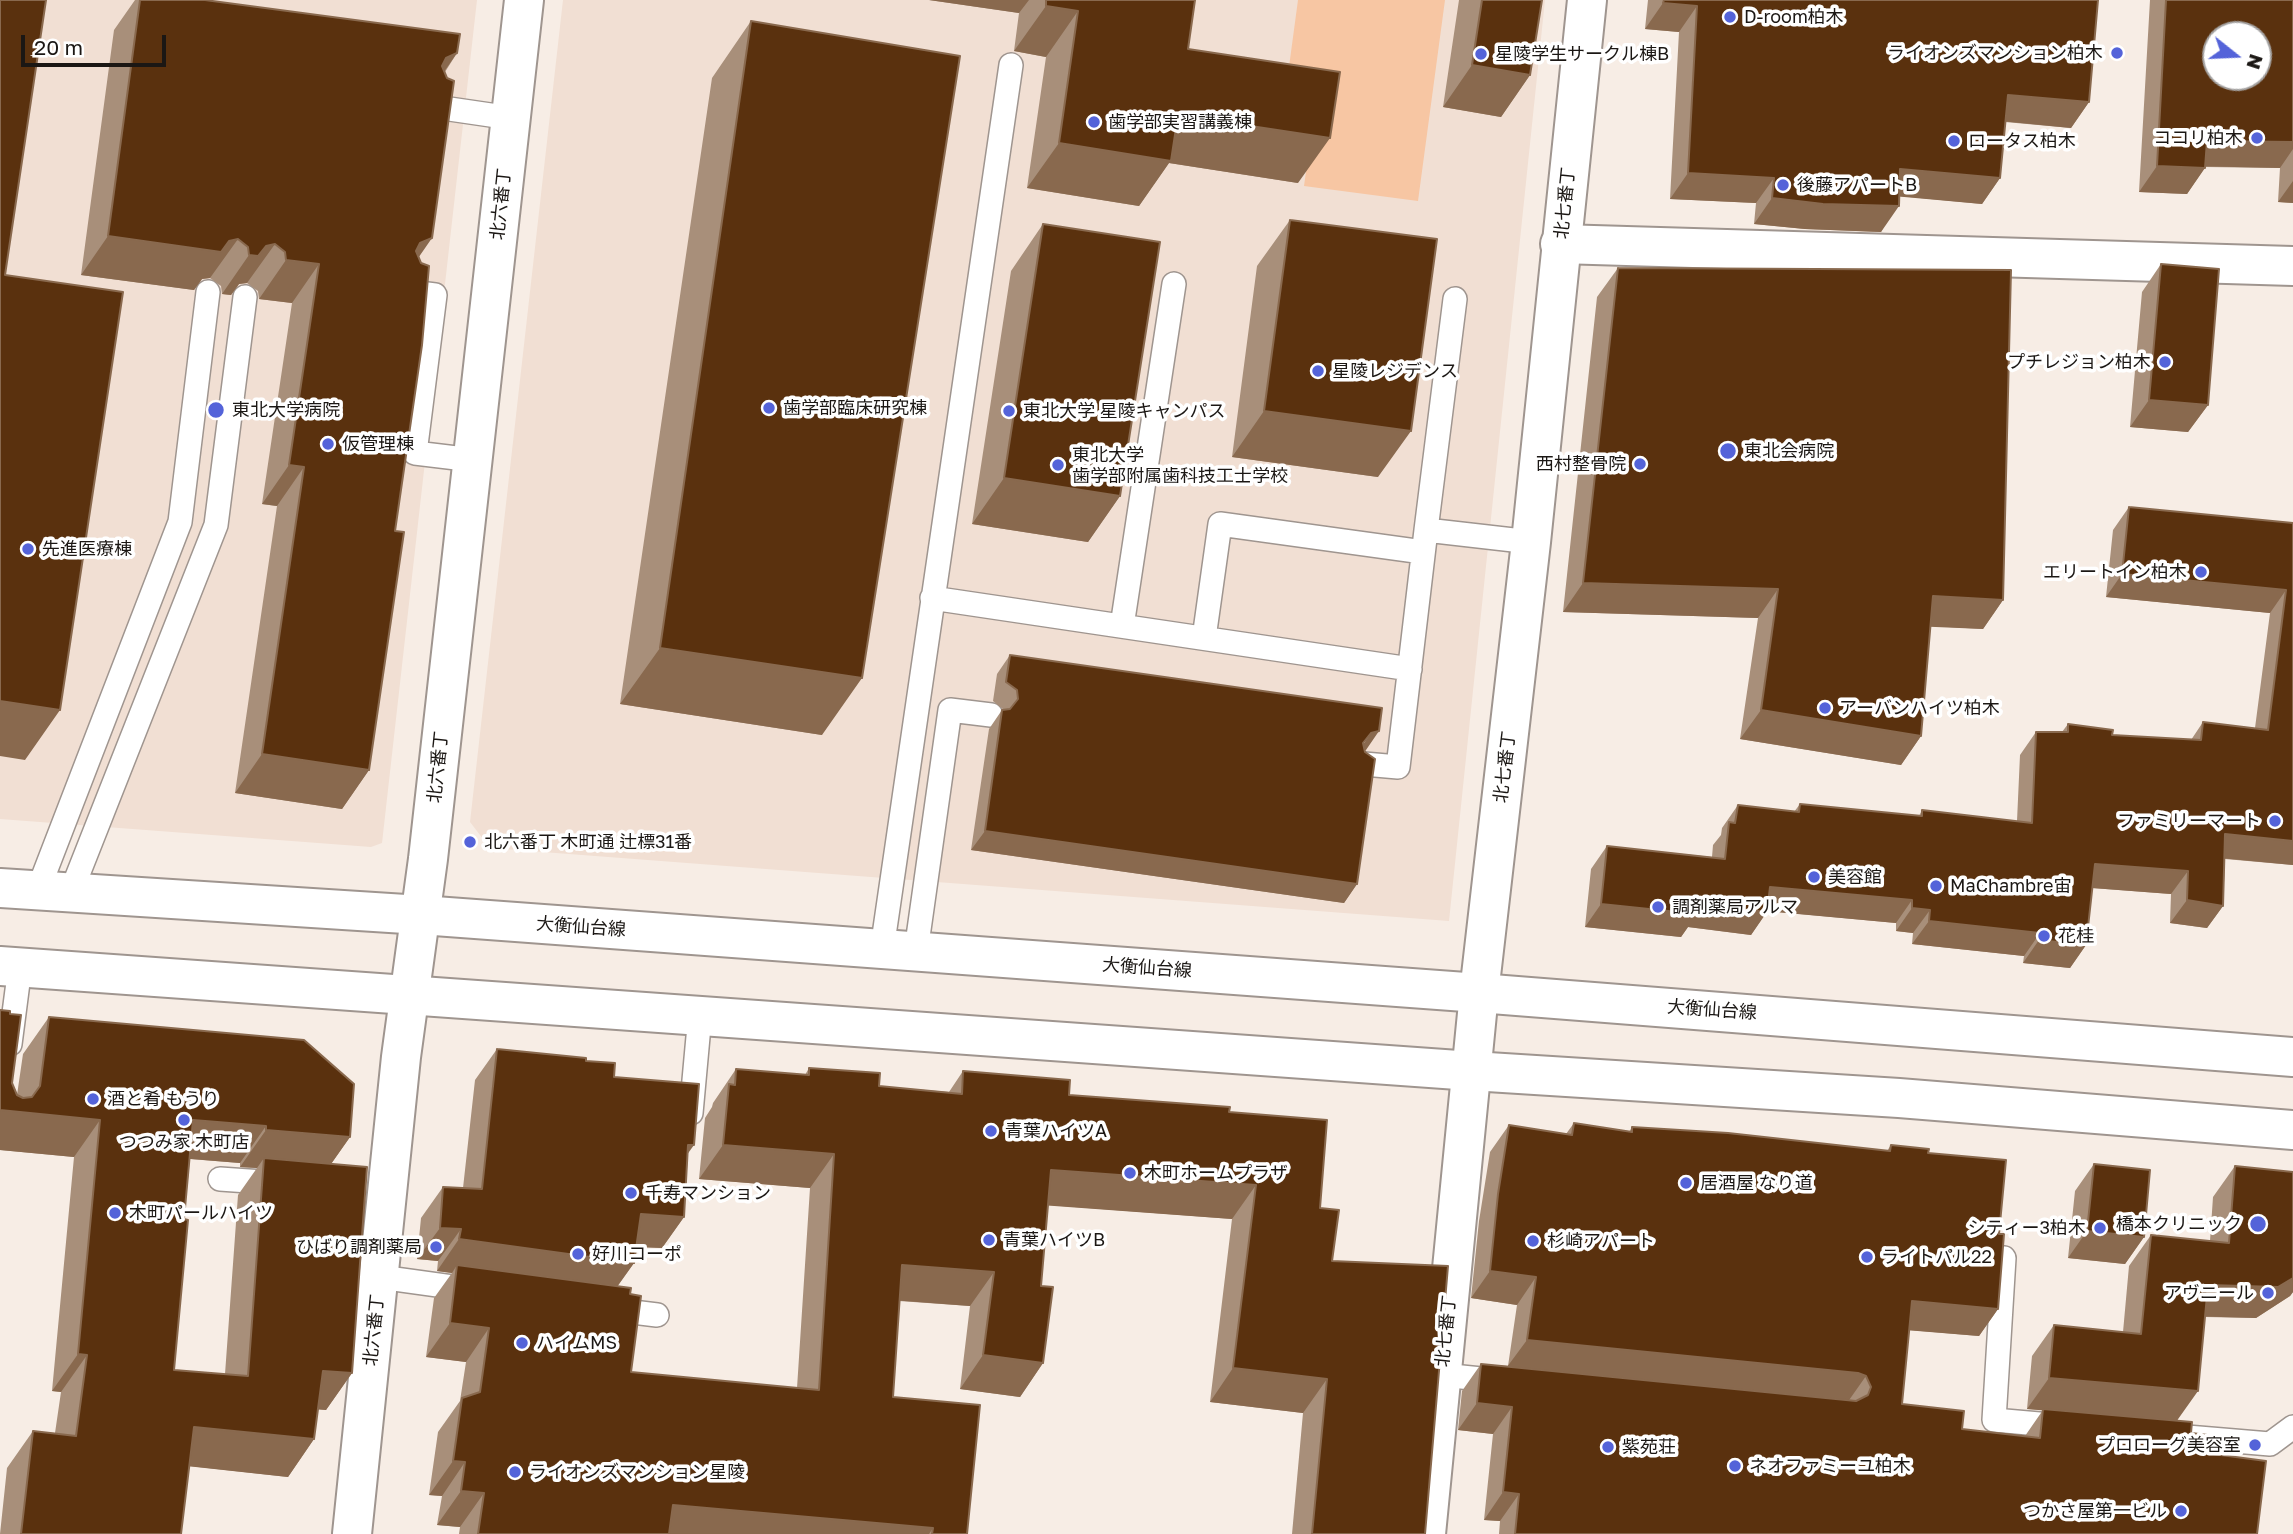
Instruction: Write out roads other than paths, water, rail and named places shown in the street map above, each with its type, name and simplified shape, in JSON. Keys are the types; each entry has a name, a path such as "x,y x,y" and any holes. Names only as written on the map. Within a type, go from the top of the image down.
{"main road":[{"name":"北六番丁","path":"352,1534 380,1277 375,1192 410,995 421,915 524,0"},
{"name":"北七番丁","path":"1426,1534 1479,993 1531,542 1587,0"},
{"path":"1560,244 2293,266"},
{"name":"大衡仙台線","path":"0,888 899,950 2293,1057"},
{"path":"10,967 1472,1071 1899,1098 2293,1130"}],"lane":[{"path":"899,950 932,598 1011,65"},
{"path":"429,106 511,118"},
{"path":"1122,626 1174,284"},
{"path":"403,290 435,295 415,453 473,460"},
{"path":"55,891 180,522 208,292"},
{"path":"55,891 216,525 245,297"},
{"path":"1364,764 1398,767 1455,299"},
{"path":"1204,638 1220,524 1425,541 1531,542"},
{"path":"932,598 1410,669"},
{"path":"899,950 950,710 990,715"},
{"path":"7,1068 10,967"},
{"path":"689,1135 700,1015"},
{"path":"220,1179 298,1185"},
{"path":"2004,1258 1994,1420 2077,1428"},
{"path":"380,1277 499,1293"},
{"path":"591,1306 657,1315"},
{"path":"1442,1375 1524,1383"},
{"path":"2160,1435 2270,1444 2293,1427"}],"place":[{"name":"D-room柏木","path":"1730,17"},
{"name":"ライオンズマンション柏木","path":"2117,53"},
{"name":"星陵学生サークル棟B","path":"1481,54"},
{"name":"歯学部実習講義棟","path":"1094,122"},
{"name":"ココリ柏木","path":"2257,138"},
{"name":"ロータス柏木","path":"1954,141"},
{"name":"後藤アパートB","path":"1783,185"},
{"name":"プチレジョン柏木","path":"2165,362"},
{"name":"星陵レジデンス","path":"1318,371"},
{"name":"歯学部臨床研究棟","path":"769,408"},
{"name":"東北大学病院","path":"216,410"},
{"name":"東北大学 星陵キャンパス","path":"1009,411"},
{"name":"仮管理棟","path":"328,444"},
{"name":"東北会病院","path":"1728,451"},
{"name":"西村整骨院","path":"1640,464"},
{"name":"東北大学 歯学部附属歯科技工士学校","path":"1058,465"},
{"name":"先進医療棟","path":"28,549"},
{"name":"エリートイン柏木","path":"2201,572"},
{"name":"アーバンハイツ柏木","path":"1825,708"},
{"name":"ファミリーマート","path":"2275,821"},
{"name":"北六番丁 木町通 辻標31番","path":"470,842"},
{"name":"美容館","path":"1814,877"},
{"name":"MaChambre宙","path":"1936,886"},
{"name":"調剤薬局アルマ","path":"1658,907"},
{"name":"花桂","path":"2044,936"},
{"name":"酒と肴 もうり","path":"93,1099"},
{"name":"つつみ家 木町店","path":"184,1120"},
{"name":"青葉ハイツA","path":"991,1131"},
{"name":"木町ホームプラザ","path":"1130,1173"},
{"name":"居酒屋 なり道","path":"1686,1183"},
{"name":"千寿マンション","path":"631,1193"},
{"name":"木町パールハイツ","path":"115,1213"},
{"name":"橋本クリニック","path":"2258,1224"},
{"name":"シティー3柏木","path":"2100,1228"},
{"name":"青葉ハイツB","path":"989,1240"},
{"name":"杉崎アパート","path":"1533,1241"},
{"name":"ひばり調剤薬局","path":"436,1247"},
{"name":"好川コーポ","path":"578,1254"},
{"name":"ライトパル22","path":"1867,1257"},
{"name":"アヴニール","path":"2268,1293"},
{"name":"ハイムMS","path":"522,1343"},
{"name":"プロローグ美容室","path":"2255,1445"},
{"name":"紫苑荘","path":"1608,1447"},
{"name":"ネオファミーユ柏木","path":"1735,1466"},
{"name":"ライオンズマンション星陵","path":"515,1472"},
{"name":"つかさ屋第一ビル","path":"2181,1511"}]}
